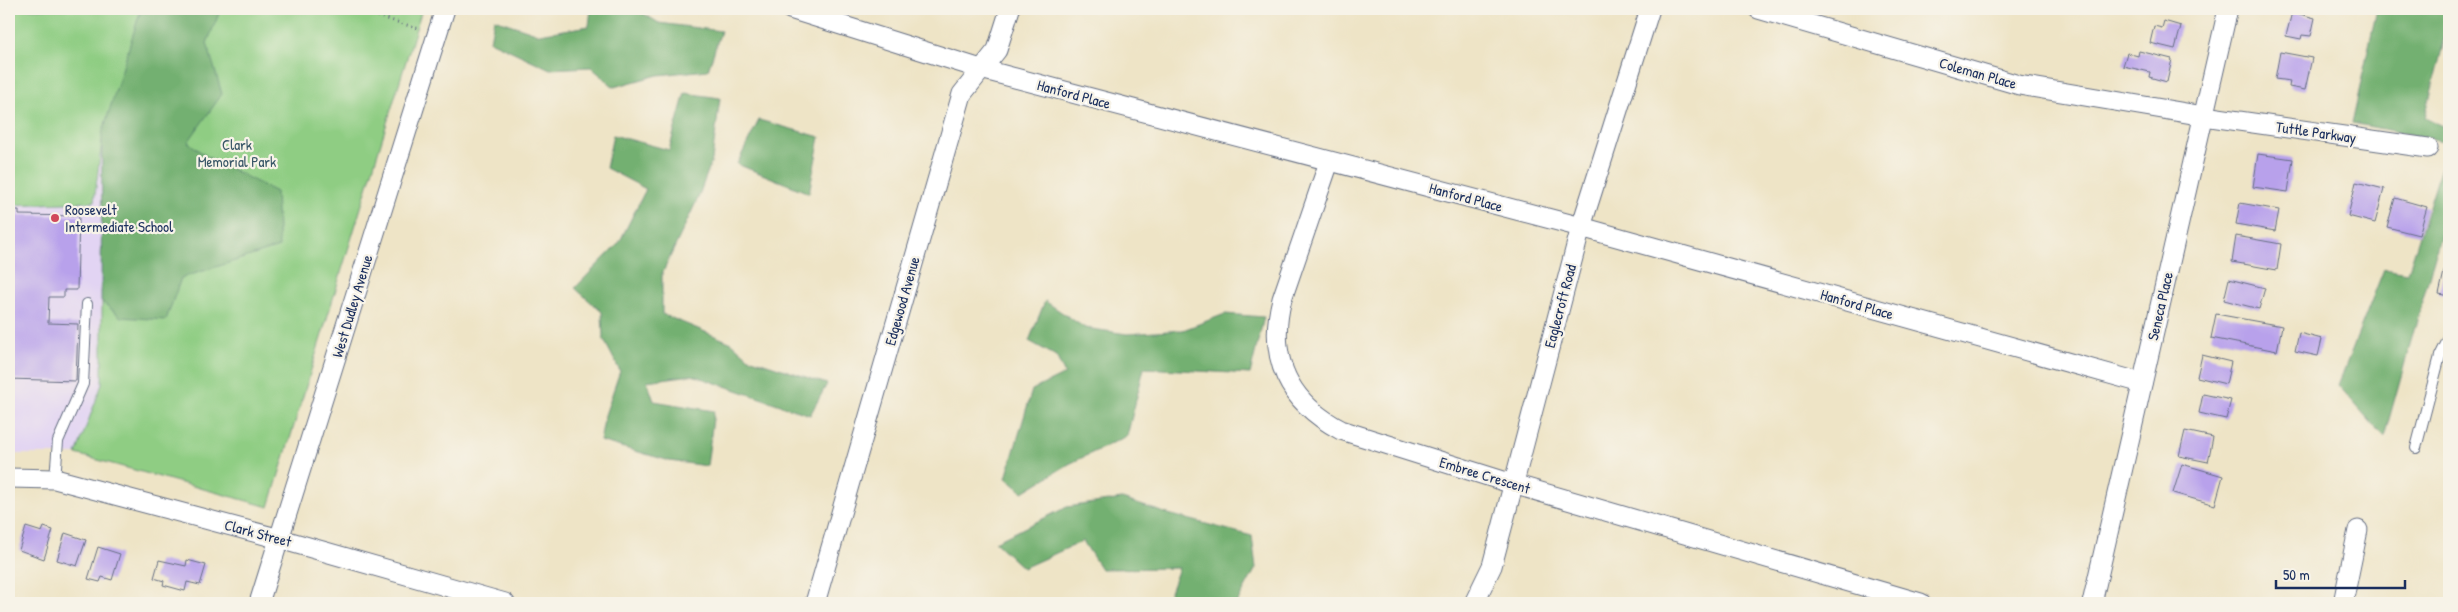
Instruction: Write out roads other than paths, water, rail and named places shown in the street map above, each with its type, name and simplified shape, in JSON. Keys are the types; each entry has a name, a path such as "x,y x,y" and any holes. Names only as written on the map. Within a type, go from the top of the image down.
{"street":[{"name":"West Dudley Avenue","path":"259,603 445,9"},
{"name":"Hanford Place","path":"790,9 981,69 1581,228 2142,383"},
{"name":"Edgewood Avenue","path":"814,603 962,94 997,50 1010,9"},
{"name":"Eaglecroft Road","path":"1474,603 1492,566 1581,228 1650,9"},
{"name":"Coleman Place","path":"1758,9 2019,85 2204,116"},
{"name":"Seneca Place","path":"2092,603 2228,9"},
{"name":"Tuttle Parkway","path":"2204,116 2428,148"},
{"name":"Embree Crescent","path":"1329,162 1278,316 1276,338 1280,359 1292,389 1316,415 1341,430 1513,484 1921,603"},
{"name":"Clark Street","path":"9,478 55,479 280,539 505,603"},
{"path":"2343,603 2358,530"}],"lane":[{"path":"55,479 58,441 83,384 87,304"},
{"path":"2416,448 2440,356 2449,338"}],"place":[{"name":"Roosevelt Intermediate School","path":"55,218"}],"park label":[{"name":"Clark Memorial Park","path":"237,152"}]}
